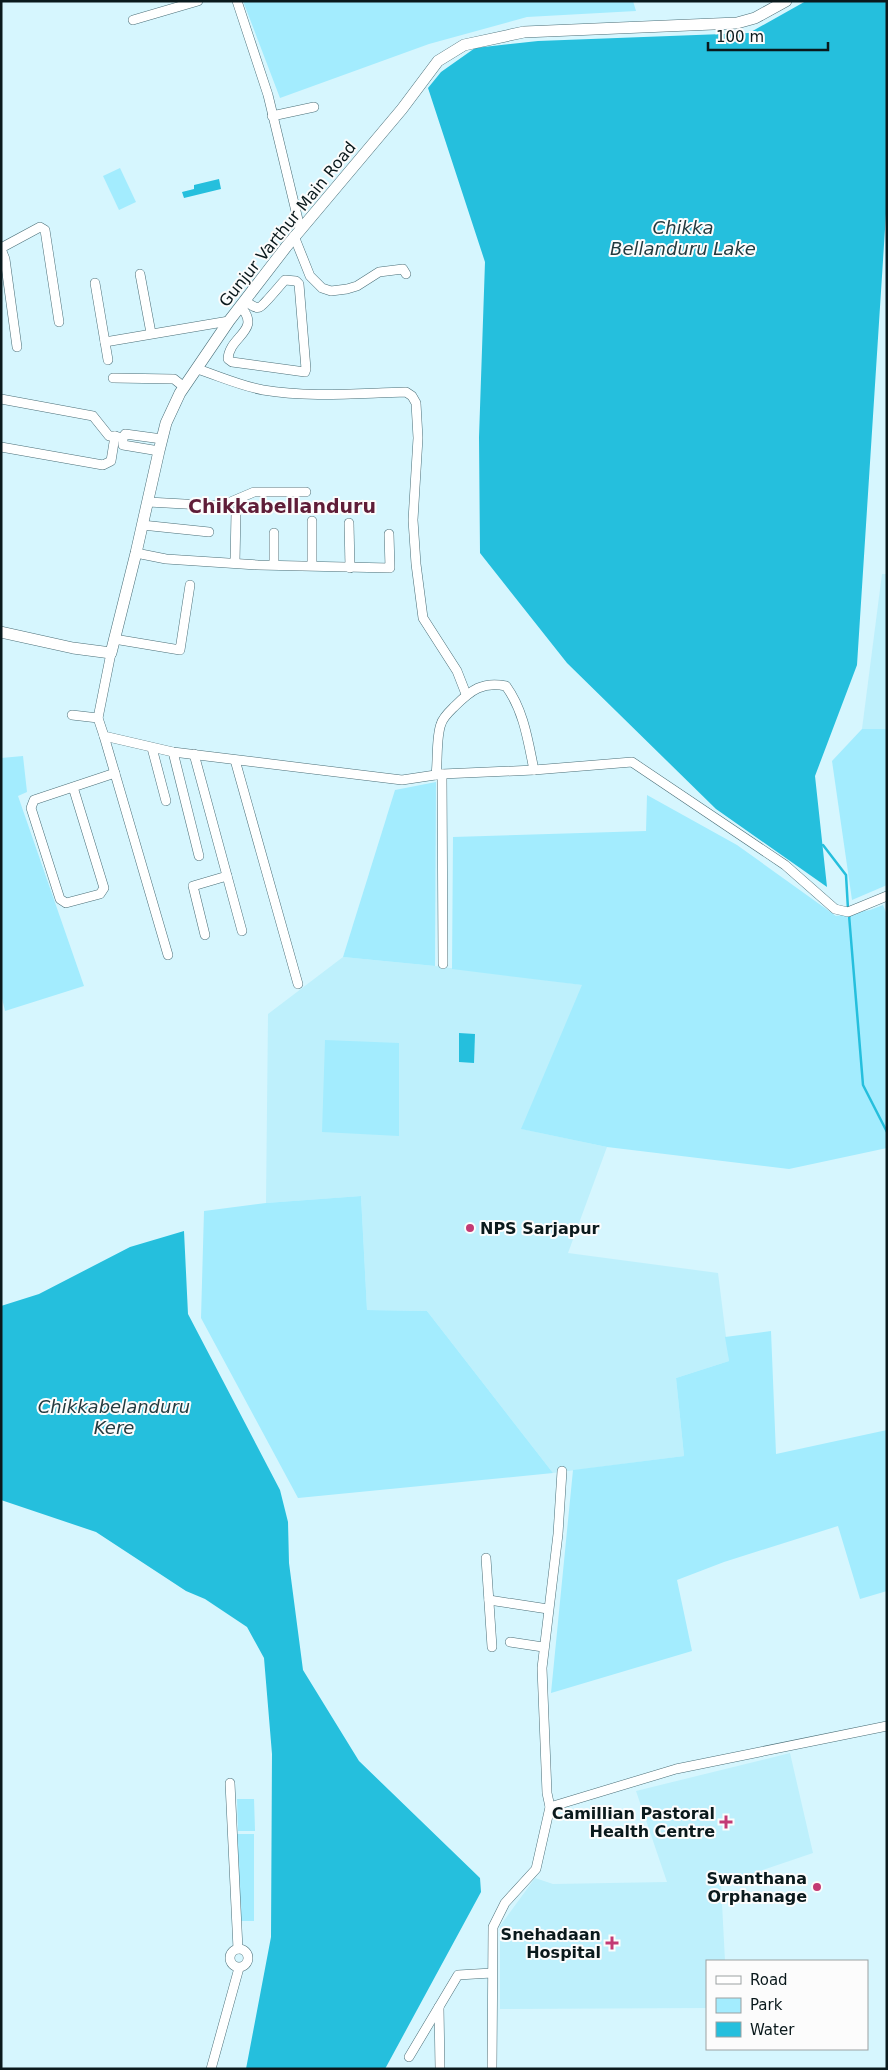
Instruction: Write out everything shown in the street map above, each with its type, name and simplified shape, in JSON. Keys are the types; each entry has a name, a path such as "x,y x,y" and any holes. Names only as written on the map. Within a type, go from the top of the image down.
{"main road":[{"name":"Gunjur Varthur Main Road","path":"111,653 166,423 184,386 229,321 297,232 402,109 438,61 464,45 524,32 737,23 755,18 786,1"},
{"path":"1,632 73,648 111,653"}],"street":[{"path":"133,20 198,1"},
{"path":"237,1 268,95 297,232 310,276 322,288 330,291 357,286 379,272 403,269 406,274"},
{"path":"272,116 314,107"},
{"path":"17,347 5,259 1,249 40,227 45,230 59,322"},
{"path":"140,274 151,334"},
{"path":"285,280 296,281 299,284 305,372 232,362 228,359 228,352 249,324 243,304 259,308 263,306 285,280"},
{"path":"95,283 108,360"},
{"path":"105,342 229,321"},
{"path":"197,369 262,390 288,393 337,394 406,392 412,396 416,403 418,438 413,520 423,618 457,672 466,694"},
{"path":"113,378 174,379 184,386"},
{"path":"1,399 93,416 109,436 119,437"},
{"path":"119,437 123,445 160,445"},
{"path":"1,447 104,465 111,461 119,437"},
{"path":"148,502 221,506 254,492 306,492"},
{"path":"235,562 236,512"},
{"path":"312,521 312,565"},
{"path":"349,523 350,568"},
{"path":"142,525 209,532"},
{"path":"274,533 274,564"},
{"path":"136,553 166,559 350,568 390,568 389,534"},
{"path":"114,639 180,650 190,586"},
{"path":"111,653 98,718 168,955"},
{"path":"443,964 439,774 440,725 446,715 466,694 494,683 506,686 516,700 527,735 534,770"},
{"path":"72,715 98,718"},
{"path":"104,736 173,752 402,780 439,774 534,770 632,762 785,865 834,909 848,912 887,896"},
{"path":"152,748 166,802"},
{"path":"173,752 200,856"},
{"path":"194,754 242,932"},
{"path":"235,760 298,984"},
{"path":"73,787 104,888 100,894 66,903 60,899 31,808 34,800 115,772"},
{"path":"205,936 193,886 227,876"},
{"path":"492,2069 493,1926 505,1903 536,1869 550,1807 546,1783 542,1668 558,1534 562,1472"},
{"path":"486,1558 492,1647"},
{"path":"489,1600 548,1609"},
{"path":"510,1642 543,1647"},
{"path":"550,1807 676,1769 887,1726"},
{"path":"211,2069 239,1968 246,1964 248,1956 246,1952 238,1949 230,1783"},
{"path":"409,2057 458,1975 492,1972"},
{"path":"439,2006 440,2069"}],"shaded area":[{"path":"882,574 887,574 887,729 862,729"},
{"name":"NPS Sarjapur","path":"343,957 435,966 583,985 522,1129 607,1147 568,1253 718,1273 729,1361 676,1378 684,1456 553,1473 427,1311 367,1310 361,1196 266,1203 268,1014"},
{"name":"Snehadaan Hospital","path":"790,1753 813,1853 721,1884 725,1960 706,1960 706,2008 500,2009 500,1926 535,1878 553,1884 667,1882 636,1791"}],"green space":[{"path":"243,1 633,1 636,11 527,17 429,44 280,98"},
{"path":"120,168 136,202 119,210 103,176"},
{"path":"862,729 887,729 887,885 852,900 832,761"},
{"path":"23,756 27,792 18,796 84,986 5,1011 1,994 1,758"},
{"path":"436,782 435,966 343,957 395,790"},
{"path":"647,795 737,845 836,916 870,910 883,905 887,915 887,1148 789,1169 607,1147 521,1129 582,985 452,969 453,837 646,831"},
{"path":"325,1040 399,1043 399,1136 322,1132"},
{"path":"361,1196 367,1310 427,1311 553,1473 298,1498 201,1318 204,1211 266,1203"},
{"path":"771,1331 776,1454 887,1430 887,1591 860,1599 838,1526 724,1562 677,1580 692,1651 551,1693 573,1470 684,1456 676,1378 729,1361 725,1337"},
{"path":"237,1799 254,1799 255,1831 238,1831"},
{"path":"237,1834 254,1834 254,1921 237,1921"}],"water":[{"name":"Chikka Bellanduru Lake","path":"806,1 887,1 887,198 857,665 815,776 827,887 716,809 567,663 480,553 479,437 485,262 428,88 441,72 475,48 538,41 749,33"},
{"path":"219,179 221,189 184,198 182,192 194,189 194,185"},
{"path":"459,1033 475,1034 474,1063 459,1062"},
{"name":"Chikkabelanduru Kere","path":"184,1231 188,1314 280,1490 288,1522 289,1563 303,1670 359,1761 480,1878 481,1892 385,2069 246,2069 271,1937 272,1754 264,1658 247,1627 205,1599 186,1591 96,1532 1,1500 1,1306 39,1294 130,1247"}],"waterway":[{"path":"823,845 846,875 848,909"},
{"path":"849,915 863,1085 887,1132"}],"place":[{"name":"NPS Sarjapur","path":"470,1228"},
{"name":"Camillian Pastoral Health Centre","path":"726,1822"},
{"name":"Swanthana Orphanage","path":"817,1887"},
{"name":"Snehadaan Hospital","path":"612,1943"}],"district":[{"name":"Chikkabellanduru","path":"282,506"}]}
